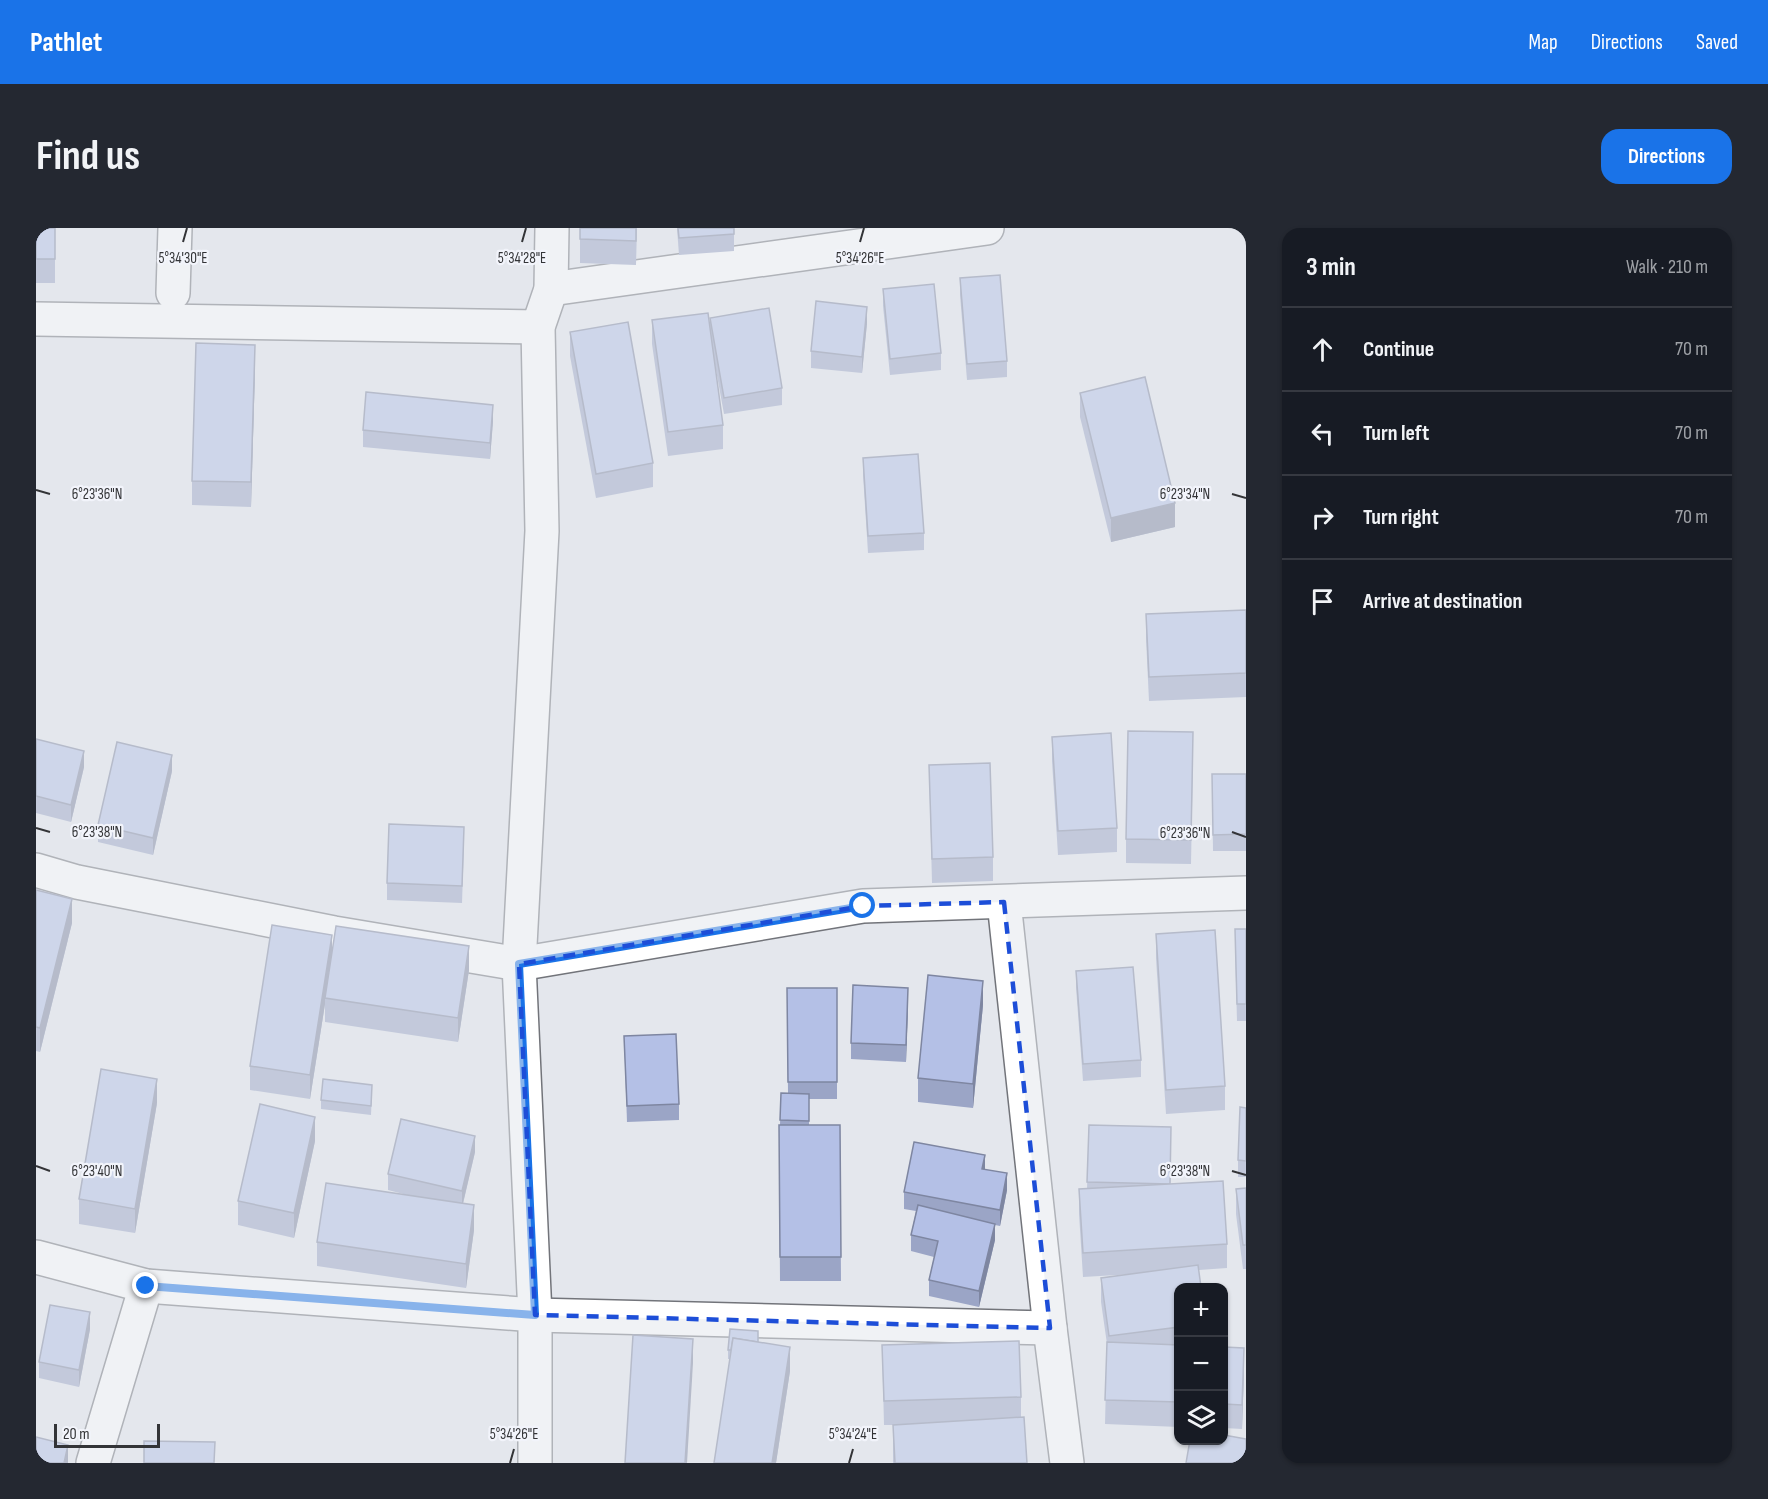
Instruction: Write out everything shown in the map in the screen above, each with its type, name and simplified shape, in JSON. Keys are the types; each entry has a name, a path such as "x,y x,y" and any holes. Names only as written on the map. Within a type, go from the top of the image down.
{"street":[{"path":"173,293 175,228"},
{"path":"535,1463 535,1315 519,964 542,531 538,327 551,289 552,228"},
{"path":"551,289 987,228"},
{"path":"36,319 538,327"},
{"path":"36,870 76,882 322,931 519,964 863,906 1246,892"},
{"path":"1004,902 1050,1328 1067,1463"},
{"path":"36,1257 146,1286 535,1315 1050,1328"},
{"path":"93,1463 146,1286"}],"highlighted area":[{"path":"1004,902 1050,1328 535,1315 519,964 863,906"}],"building":[{"path":"36,228 55,228 55,259 36,259"},
{"path":"580,228 636,228 636,241 580,239"},
{"path":"678,228 734,228 734,234 679,238"},
{"path":"1000,275 1007,361 967,364 960,278"},
{"path":"934,284 941,353 890,359 883,289"},
{"path":"816,301 867,307 862,357 811,351"},
{"path":"769,308 782,388 724,398 710,318"},
{"path":"708,313 723,425 668,432 652,320"},
{"path":"628,322 653,463 596,474 570,332"},
{"path":"196,343 255,345 251,482 192,481"},
{"path":"1145,377 1175,503 1111,518 1080,393"},
{"path":"366,392 493,405 490,443 363,430"},
{"path":"918,454 924,533 868,536 863,458"},
{"path":"1246,610 1246,673 1149,677 1146,614"},
{"path":"1128,731 1193,732 1191,840 1126,839"},
{"path":"1111,733 1117,828 1058,831 1052,737"},
{"path":"36,739 84,751 71,805 36,796"},
{"path":"117,742 172,755 153,838 98,825"},
{"path":"990,763 993,857 932,859 929,765"},
{"path":"1212,774 1246,774 1246,834 1213,835"},
{"path":"389,824 464,827 462,886 387,883"},
{"path":"36,890 72,899 40,1028 36,1027"},
{"path":"272,925 332,935 310,1075 250,1066"},
{"path":"336,926 469,946 458,1018 325,998"},
{"path":"1235,929 1246,929 1246,1004 1237,1004"},
{"path":"1215,930 1225,1086 1166,1090 1156,934"},
{"path":"1133,967 1141,1060 1083,1064 1076,971"},
{"path":"928,975 983,981 973,1084 918,1078"},
{"path":"853,985 908,988 906,1045 851,1043"},
{"path":"787,988 837,988 837,1082 788,1082"},
{"path":"676,1034 679,1104 627,1106 624,1036"},
{"path":"101,1069 157,1079 135,1209 79,1199"},
{"path":"323,1079 372,1085 371,1106 321,1100"},
{"path":"781,1093 809,1094 809,1121 780,1120"},
{"path":"260,1104 315,1117 294,1213 238,1201"},
{"path":"1240,1107 1246,1108 1246,1161 1238,1160"},
{"path":"401,1119 475,1136 462,1191 388,1174"},
{"path":"779,1125 840,1125 841,1257 780,1257"},
{"path":"1089,1125 1171,1127 1170,1184 1087,1182"},
{"path":"914,1142 985,1155 982,1169 1007,1173 1000,1210 904,1192"},
{"path":"1223,1181 1227,1244 1083,1253 1079,1189"},
{"path":"326,1183 474,1205 466,1264 317,1242"},
{"path":"1246,1188 1246,1245 1243,1245 1236,1189"},
{"path":"918,1205 995,1224 979,1291 929,1280 938,1241 911,1235"},
{"path":"1198,1265 1200,1283 1174,1283 1174,1328 1109,1336 1101,1278"},
{"path":"50,1305 90,1312 79,1370 39,1362"},
{"path":"730,1329 758,1331 758,1342 733,1338 731,1350 728,1350"},
{"path":"633,1335 693,1339 685,1463 625,1463"},
{"path":"733,1338 790,1347 772,1463 714,1463"},
{"path":"1019,1341 1021,1397 884,1401 882,1345"},
{"path":"1107,1342 1174,1345 1174,1402 1105,1400"},
{"path":"1228,1347 1244,1348 1242,1405 1228,1404"},
{"path":"1024,1417 1027,1463 895,1463 893,1425"},
{"path":"1228,1436 1246,1439 1246,1463 1186,1463 1189,1445 1228,1445"},
{"path":"36,1437 68,1445 64,1463 36,1463"},
{"path":"144,1441 215,1442 214,1463 144,1463"}],"route":[{"path":"146,1286 535,1315 519,964 863,906"}]}
